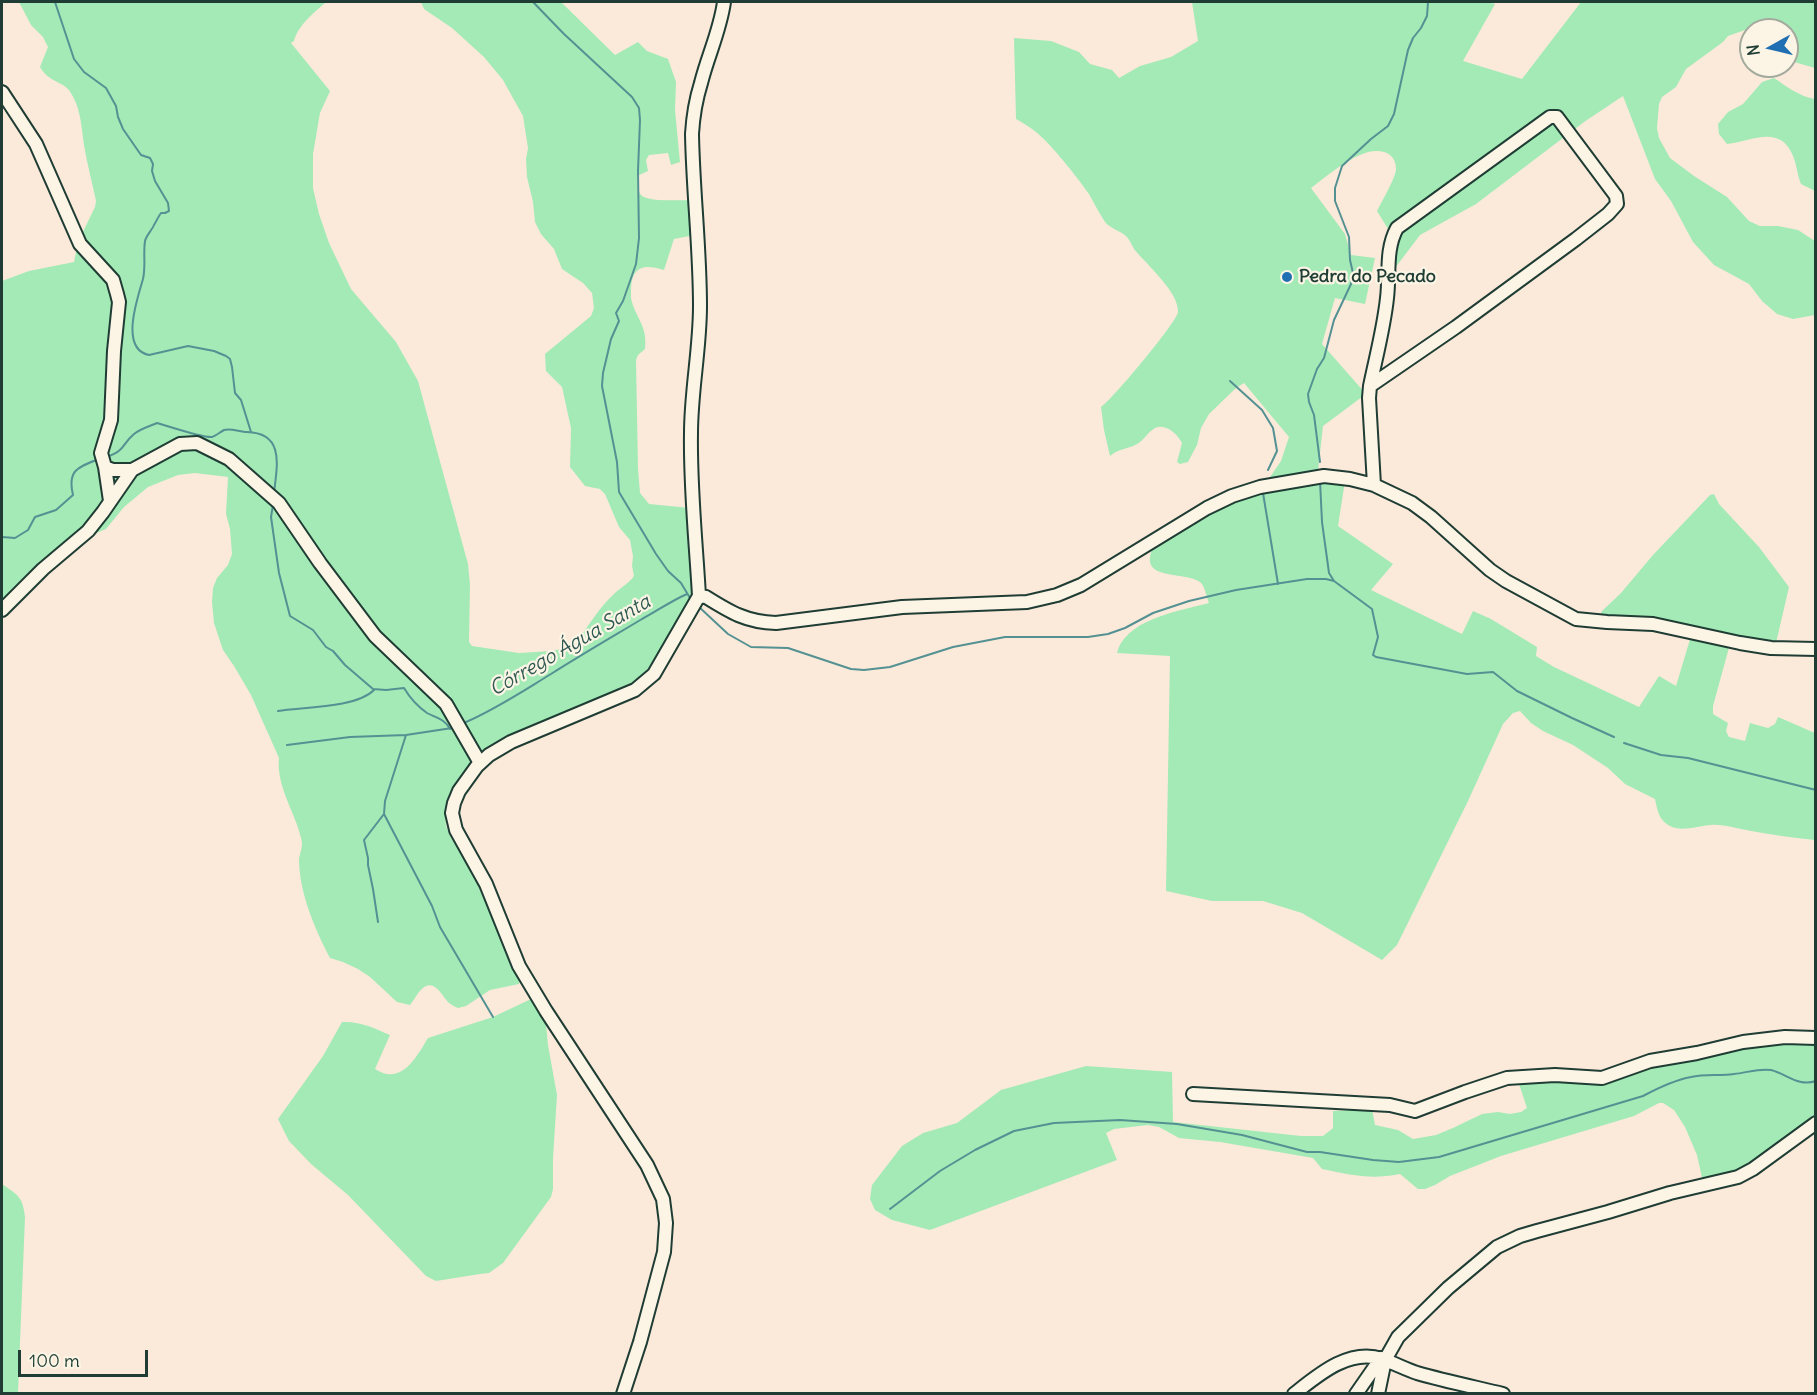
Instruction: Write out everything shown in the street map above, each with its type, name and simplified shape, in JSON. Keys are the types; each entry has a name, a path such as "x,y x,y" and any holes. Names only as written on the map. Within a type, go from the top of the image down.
{"street":[{"path":"624,1394 659,1275 666,1236 665,1209 659,1188 647,1165 519,966 486,884 456,830 452,813 456,798 471,774 489,755 510,742 643,686 654,675 699,596 692,512 691,464 692,396 700,309 699,245 692,134 701,81 720,26 724,2"},
{"path":"2,92 36,144 80,244 113,280 117,294 119,302 111,420 103,460 110,501"},
{"path":"1370,386 1456,327 1608,214 1617,204 1616,196 1557,117 1550,117 1397,228 1390,244 1388,297 1370,386 1369,408 1374,485"},
{"path":"2,610 43,569 82,536 132,470 180,444 193,442 203,444 229,459 279,503 314,555 371,631 446,704 480,763"},
{"path":"103,460 113,470 132,470"},
{"path":"699,596 706,597 740,617 767,623 902,607 1027,602 1057,595 1081,585 1207,508 1232,496 1260,487 1324,476 1374,485 1420,509 1490,570 1576,619 1653,624 1771,648 1815,649"},
{"path":"1193,1094 1390,1105 1415,1111 1507,1078 1555,1075 1602,1078 1650,1061 1743,1042 1785,1037 1815,1038"},
{"path":"1356,1394 1398,1337 1422,1313 1477,1263 1509,1241 1529,1233 1670,1193 1738,1177 1753,1169 1815,1124"},
{"path":"1294,1394 1334,1365 1363,1357 1383,1359 1416,1372 1503,1394"},
{"path":"1378,1394 1383,1359"}],"green space":[{"path":"19,2 326,2 303,24 291,43 330,91 320,113 313,154 313,188 319,214 329,243 351,289 396,342 418,381 468,564 469,642 472,646 519,653 552,651 574,646 604,604 634,576 633,556 630,540 619,527 605,494 600,489 585,486 570,467 571,428 562,387 546,371 545,354 591,316 594,308 592,293 583,283 562,269 554,249 541,234 535,222 527,177 528,148 523,116 503,80 484,57 452,28 424,9 421,2 561,2 615,55 638,42 647,51 668,59 676,82 675,110 680,162 671,165 668,153 649,155 646,160 648,171 637,176 638,188 641,195 651,199 695,201 695,235 674,239 664,270 651,267 641,268 632,281 631,298 645,334 645,349 636,360 638,468 640,493 649,504 690,508 693,599 648,676 637,686 473,762 451,796 445,810 446,826 451,838 477,876 520,977 519,984 490,990 466,1006 458,1008 449,1003 437,988 430,985 419,992 410,1005 397,1002 358,969 330,958 305,899 299,861 302,841 280,779 279,758 251,695 223,650 214,623 213,588 217,578 228,565 232,554 226,514 228,477 195,473 178,475 148,487 124,507 106,529 89,536 83,544 37,573 2,614 2,281 29,271 74,262 78,242 96,201 76,103 69,90 47,76 40,67 48,47 43,37 31,25"},
{"path":"1192,2 1489,2 1495,4 1463,61 1522,79 1581,2 1815,2 1815,68 1799,63 1799,18 1739,18 1739,32 1728,36 1686,69 1676,87 1662,97 1659,104 1657,128 1659,138 1670,158 1727,197 1749,221 1760,226 1778,226 1798,230 1815,241 1815,315 1793,319 1777,314 1762,301 1749,284 1714,265 1693,242 1671,201 1655,179 1623,96 1584,122 1476,204 1420,235 1392,272 1393,237 1377,211 1395,173 1393,158 1384,152 1365,153 1346,162 1311,188 1345,234 1351,255 1375,258 1365,304 1335,298 1322,344 1366,394 1323,426 1318,471 1268,480 1281,461 1289,437 1244,383 1209,414 1188,462 1180,464 1177,462 1182,443 1173,431 1164,427 1155,428 1139,443 1110,456 1101,407 1156,345 1175,319 1178,312 1177,304 1168,287 1134,249 1127,237 1105,222 1089,194 1057,153 1036,132 1016,119 1014,38 1051,41 1079,52 1090,64 1112,70 1119,78 1140,66 1171,57 1198,41"},
{"path":"1774,78 1799,94 1815,99 1815,191 1801,184 1793,156 1781,140 1765,137 1727,144 1719,134 1718,124 1728,112 1743,104 1762,82"},
{"path":"1328,480 1345,481 1338,526 1393,564 1371,590 1462,634 1473,611 1491,619 1537,647 1536,656 1554,667 1639,707 1659,676 1676,686 1691,636 1730,644 1713,706 1713,714 1728,723 1726,731 1729,737 1745,741 1750,723 1768,728 1775,724 1778,717 1815,733 1815,840 1721,825 1674,828 1661,818 1655,799 1625,784 1608,768 1573,745 1543,731 1531,723 1520,711 1513,713 1503,724 1397,945 1382,960 1302,913 1263,901 1212,901 1166,891 1170,656 1117,653 1122,641 1142,624 1169,613 1209,603 1200,582 1156,570 1151,564 1150,556 1155,543 1240,496"},
{"path":"1714,494 1719,504 1759,547 1789,587 1776,643 1653,618 1600,616 1653,555 1710,495"},
{"path":"531,999 546,1024 557,1095 551,1197 503,1263 489,1273 436,1281 426,1276 348,1195 311,1164 289,1141 278,1119 323,1056 342,1022 361,1024 390,1035 375,1069 393,1074 400,1072 413,1061 428,1038 493,1017"},
{"path":"1815,1039 1815,1124 1751,1169 1703,1182 1697,1155 1685,1127 1674,1110 1659,1103 1634,1116 1501,1156 1450,1176 1425,1189 1418,1189 1400,1174 1370,1177 1322,1169 1313,1158 1220,1142 1179,1138 1159,1127 1148,1125 1114,1129 1106,1133 1117,1160 930,1230 892,1220 875,1210 870,1199 872,1185 902,1146 923,1133 957,1123 1001,1090 1086,1066 1172,1072 1173,1122 1301,1136 1323,1136 1333,1128 1333,1111 1372,1109 1375,1125 1398,1130 1413,1139 1436,1135 1482,1114 1521,1112 1527,1108 1515,1072 1609,1077 1747,1042"},
{"path":"2,1184 19,1197 25,1217 18,1393 2,1393"}],"waterway":[{"path":"55,2 74,59 84,72 106,88 116,106 123,129 141,155 150,158 155,181 168,203 169,211 161,213 145,241 144,274 133,322 135,343 140,351 149,355 188,346 214,351 230,359 235,393 241,400 251,432"},
{"path":"533,2 632,97 639,108 639,238 636,264 623,301 616,313 619,321 611,339 602,386 617,462 619,492 656,554 668,571 681,583 690,598"},
{"path":"1320,462 1314,415 1308,394 1317,369 1324,358 1334,320 1351,284 1353,273 1349,237 1335,201 1335,188 1342,166 1388,126 1394,114 1408,50 1427,16 1428,2"},
{"path":"1230,381 1262,410 1273,428 1277,451 1268,470"},
{"name":"Córrego Água Santa","path":"107,457 120,450 136,432 157,423 208,437 224,430 259,434 268,438 276,453 274,493"},
{"name":"Córrego Água Santa","path":"2,537 15,538 28,530 35,517 56,510 73,495 72,480 76,471 85,464 99,459"},
{"path":"1320,481 1322,522 1329,573 1334,581"},
{"path":"1263,493 1278,584"},
{"name":"Córrego Água Santa","path":"273,505 271,517 279,573 290,616 313,630 326,647 373,689 404,688 420,708 443,721 450,729"},
{"name":"Córrego Água Santa","path":"698,606 728,634 751,647 788,648 851,669 864,670 890,667 953,647 1005,637 1088,637 1108,634 1153,613 1189,601 1236,590 1307,579 1326,579 1334,581 1372,609 1378,637 1373,655 1376,657 1467,674 1493,672 1517,691 1614,737"},
{"name":"Córrego Água Santa","path":"466,722 509,700 687,594"},
{"path":"278,711 343,704 366,696 374,690"},
{"path":"287,745 350,737 406,735 452,728"},
{"path":"378,922 364,840 384,814 385,801 406,735"},
{"name":"Córrego Água Santa","path":"1624,743 1661,755 1688,758 1816,790"},
{"path":"384,814 432,906 440,927 493,1017"},
{"path":"890,1209 940,1171 975,1150 1014,1131 1054,1123 1120,1120 1177,1124 1242,1135 1307,1152 1399,1162 1439,1157 1643,1096 1691,1077 1771,1070 1798,1081 1816,1081"}],"place":[{"name":"Pedra do Pecado","path":"1287,277"}]}
